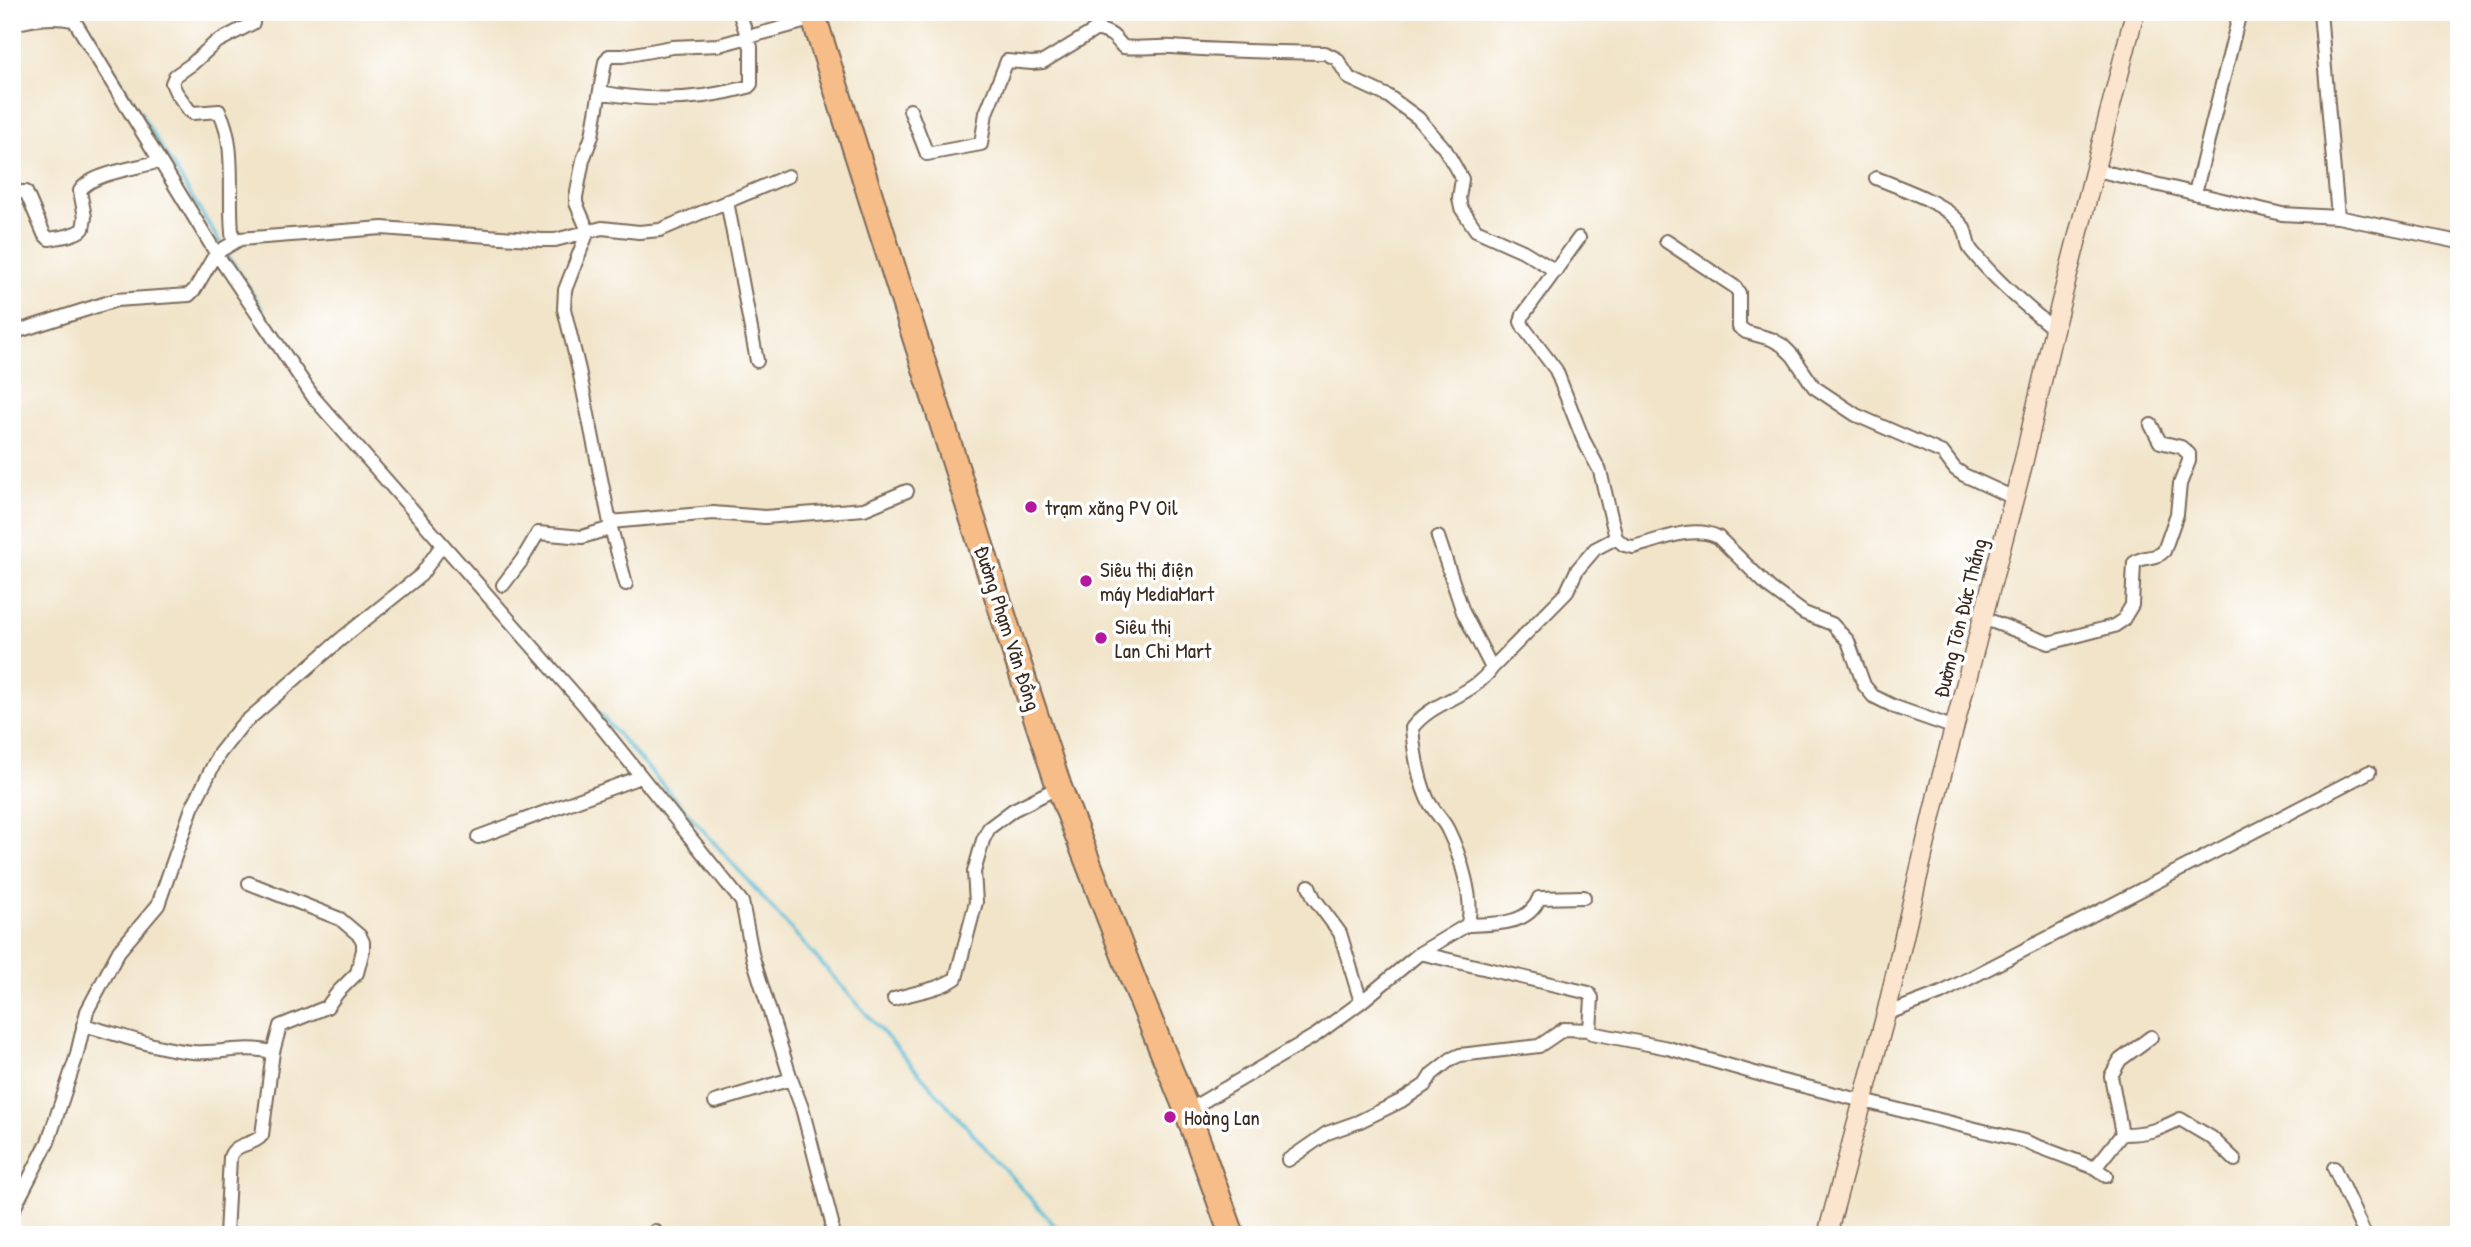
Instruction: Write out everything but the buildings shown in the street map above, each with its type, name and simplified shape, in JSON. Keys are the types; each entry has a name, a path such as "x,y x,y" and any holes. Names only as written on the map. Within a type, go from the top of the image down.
{"highway":[{"name":"Đường Phạm Văn Đồng","path":"813,16 1059,787 1187,1111 1232,1235"}],"main road":[{"name":"Đường Tôn Đức Thắng","path":"1827,1235 1886,1014 1939,786 2135,12"}],"street":[{"path":"600,92 649,99 698,96 748,87 751,84 751,47 740,12"},
{"path":"1095,12 1097,29"},
{"path":"2195,193 2240,12"},
{"path":"2320,12 2338,217"},
{"path":"12,25 31,19 71,16 160,162 224,247 314,398 584,705 741,902 754,958 814,1152 832,1223 831,1235"},
{"path":"626,584 563,300 588,231 578,209 576,197 583,160 592,136 605,62 609,56 672,47 719,45 813,16"},
{"path":"12,333 116,300 189,295 195,289 224,247 230,215 229,153 223,118 219,111 193,113 189,110 176,92 174,76 215,43 253,23"},
{"path":"910,110 927,154 981,144 985,113 1007,61 1043,62 1097,29 1111,33 1123,47 1332,55 1349,78 1406,107 1445,149 1462,179 1459,198 1461,208 1476,230 1522,251 1556,271"},
{"path":"12,192 26,192 44,234 49,239 76,234 83,229 85,217 80,191 85,183 96,177 160,162"},
{"path":"2096,170 2282,214 2338,217 2459,242"},
{"path":"224,247 367,228 542,240 555,240 610,227 650,232 788,176"},
{"path":"1876,178 1923,197 1953,217 1968,236 1970,248 2008,290 2054,328"},
{"path":"727,201 757,361"},
{"path":"1579,238 1523,315 1521,322 1556,370 1583,439 1600,471 1616,538 1633,547 1694,531 1708,532 1718,537 1770,588 1804,613 1832,624 1848,641 1864,685 1873,696 1895,707 1955,728"},
{"path":"1665,241 1735,288 1739,293 1739,327 1782,345 1814,387 1868,421 1943,453 1955,469 1964,475 2014,498"},
{"path":"1983,618 2049,643 2114,626 2123,620 2132,605 2134,563 2138,559 2161,555 2164,551 2177,514 2180,484 2189,461 2189,454 2181,447 2160,442 2151,425"},
{"path":"503,585 538,533 582,537 611,525 713,513 765,517 864,509 907,491"},
{"path":"1438,537 1463,612 1492,668"},
{"path":"1467,925 1471,911 1467,887 1448,829 1432,809 1426,796 1412,729 1420,718 1483,682 1492,668 1566,593 1577,570 1595,549 1616,538"},
{"path":"14,1203 48,1142 76,1058 87,1011 119,951 159,905 192,808 219,754 229,740 341,639 421,575 442,545"},
{"path":"1886,1014 1941,993 2369,772"},
{"path":"478,836 640,777"},
{"path":"894,999 918,990 936,988 956,978 976,902 974,872 989,828 1013,810 1059,787"},
{"path":"226,1235 230,1157 236,1147 256,1141 262,1135 279,1026 323,1011 353,978 363,950 360,936 340,919 249,883"},
{"path":"1309,886 1314,898 1340,933 1361,1002"},
{"path":"1187,1111 1300,1045 1361,1002 1420,953 1467,925 1497,924 1528,915 1539,898 1584,897"},
{"path":"1420,953 1589,993 1592,998 1590,1030"},
{"path":"83,1025 177,1050 203,1052 247,1048 273,1052"},
{"path":"1288,1160 1327,1133 1358,1122 1401,1101 1425,1086 1432,1074 1451,1059 1460,1055 1539,1046 1564,1029 1590,1030 1668,1048 1779,1080 2041,1146 2100,1172 2122,1134 2111,1076 2120,1060 2151,1037"},
{"path":"715,1102 791,1079"},
{"path":"2122,1134 2155,1132 2180,1119 2212,1138 2235,1160"},
{"path":"2334,1168 2364,1235"}],"waterway":[{"path":"78,12 222,246"},
{"path":"226,252 263,311"},
{"path":"597,711 1063,1235"}],"place":[{"name":"trạm xăng PV Oil","path":"1031,507"},
{"name":"Siêu thị điện máy MediaMart","path":"1086,581"},
{"name":"Siêu thị Lan Chi Mart","path":"1101,638"},
{"name":"Hoàng Lan","path":"1170,1117"}]}
